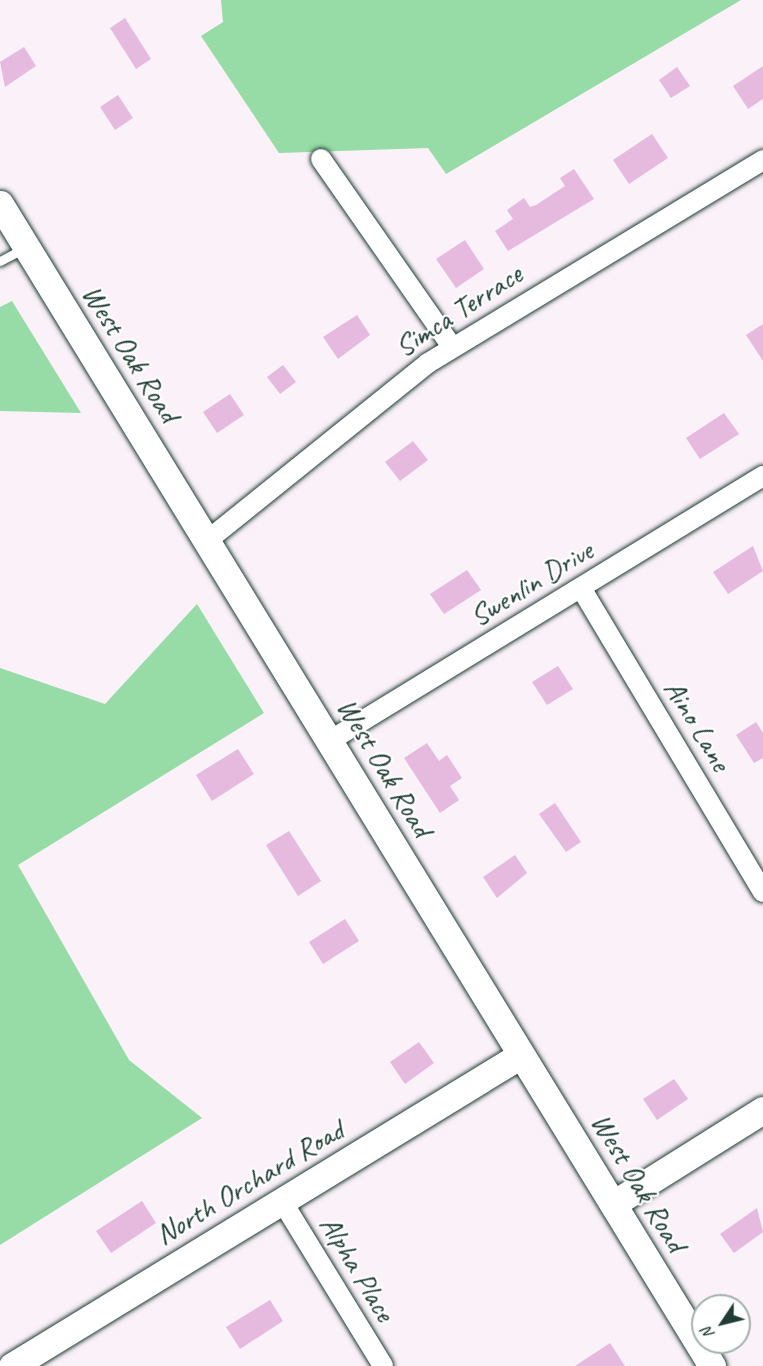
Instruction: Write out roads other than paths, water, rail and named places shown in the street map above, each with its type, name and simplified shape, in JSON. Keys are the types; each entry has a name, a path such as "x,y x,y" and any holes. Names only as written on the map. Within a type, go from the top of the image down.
{"street":[{"path":"321,159 452,347"},
{"name":"Simca Terrace","path":"207,540 382,395 452,347 763,160"},
{"name":"West Oak Road","path":"0,205 712,1366"},
{"name":"Swenlin Drive","path":"330,741 763,476"},
{"name":"Aino Lane","path":"581,588 763,892"},
{"name":"North Orchard Road","path":"12,1366 521,1055"},
{"path":"613,1204 763,1110"},
{"name":"Alpha Place","path":"282,1201 383,1366"}],"lane":[{"path":"0,261 26,246"}]}
